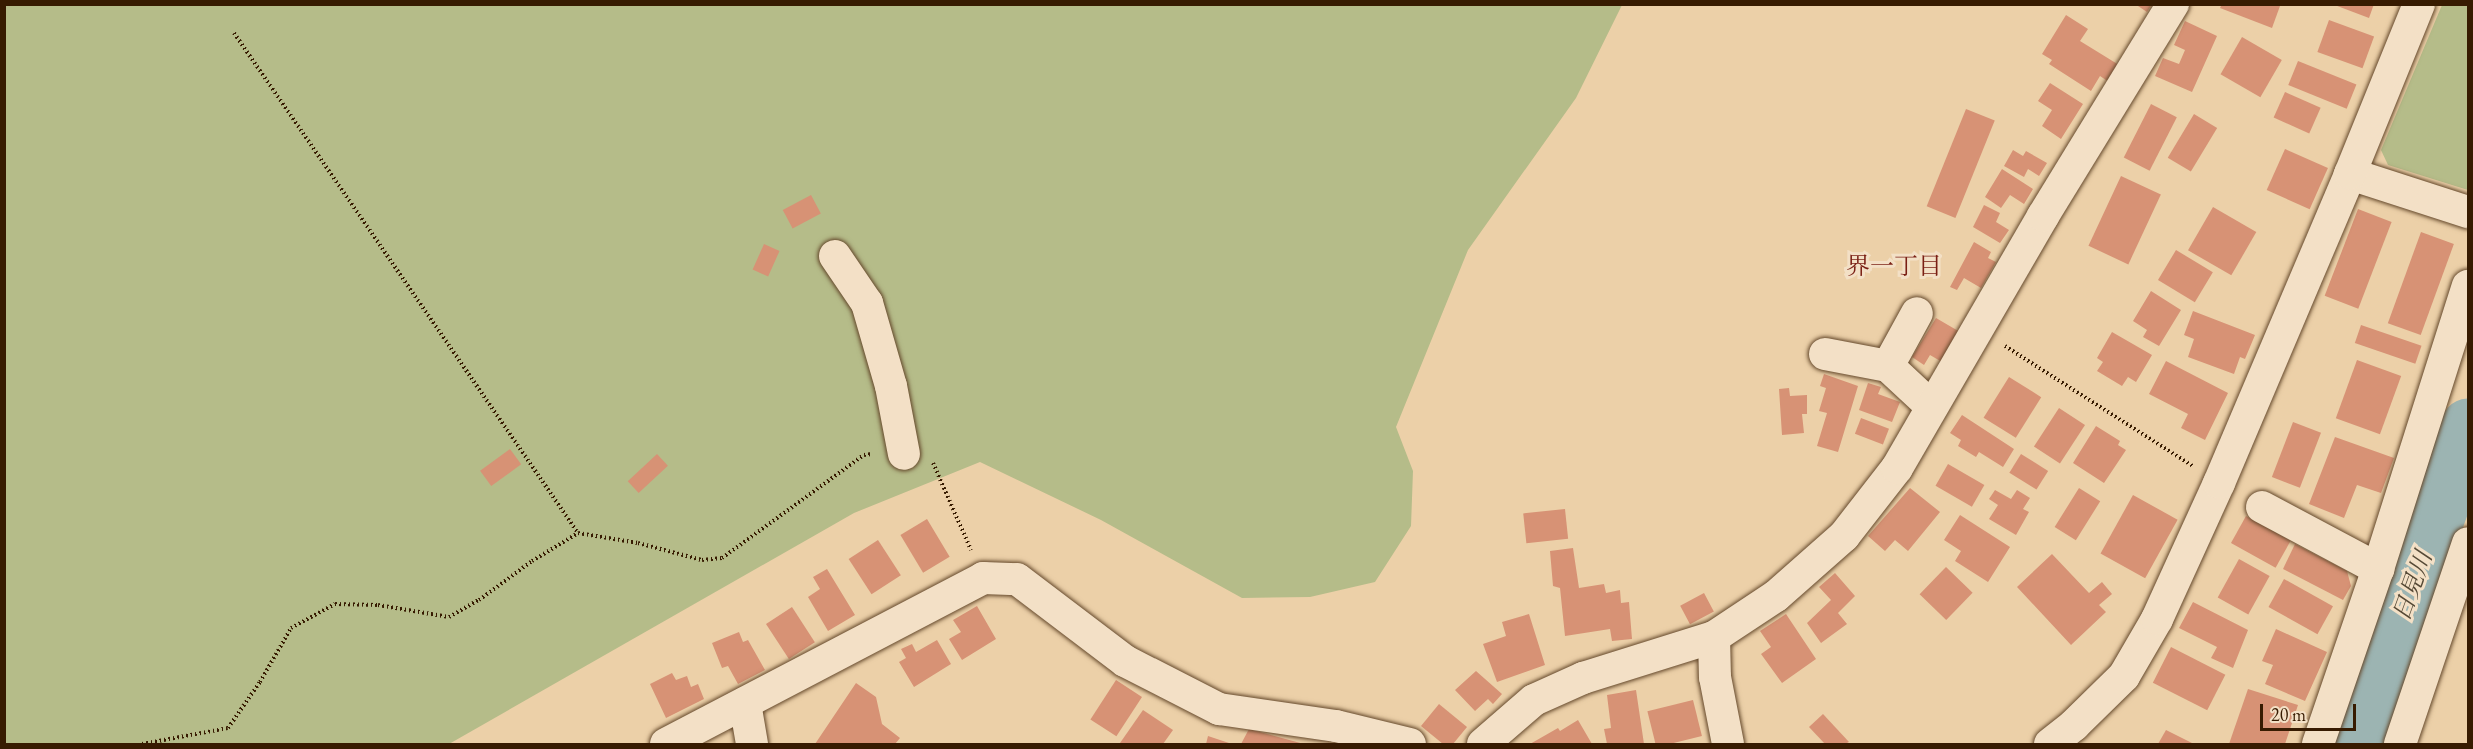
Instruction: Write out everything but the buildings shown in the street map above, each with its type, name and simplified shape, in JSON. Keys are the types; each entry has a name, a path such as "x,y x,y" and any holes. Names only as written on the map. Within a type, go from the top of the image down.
{"street":[{"path":"1483,744 1534,700 1583,678 1714,637 1776,596 1844,536 1897,468 1977,328 2173,4"},
{"path":"2050,744 2074,725 2124,675 2157,619 2219,483 2350,174 2419,4"},
{"path":"2350,174 2469,212"},
{"path":"835,256 867,303 891,386 904,454"},
{"path":"2318,744 2378,569 2469,286"},
{"path":"1888,366 1917,313"},
{"path":"1825,354 1888,366 1932,407"},
{"path":"2262,507 2378,569"},
{"path":"2400,744 2469,543"},
{"path":"666,744 983,578 1017,579 1125,661 1219,709 1336,726 1410,744"},
{"path":"1714,637 1715,677 1728,744"},
{"path":"745,703 752,744"}],"path":[{"path":"234,33 578,533"},
{"path":"1977,328 2219,483"},
{"path":"142,744 228,728 260,682 291,628 335,604 378,605 449,617 479,600 532,561 578,533 638,543 702,560 722,558 864,455 878,452 923,456 935,464 983,578"}],"green space":[{"path":"4,5 1622,5 1576,98 1468,250 1396,427 1413,471 1411,526 1375,582 1310,597 1242,598 1101,520 980,462 854,513 449,744 5,744"},
{"path":"2442,5 2468,5 2468,190 2388,165 2381,150"}],"waterway":[{"name":"日見川","path":"2355,744 2468,427"}],"district":[{"name":"界一丁目","path":"1894,266"}]}
